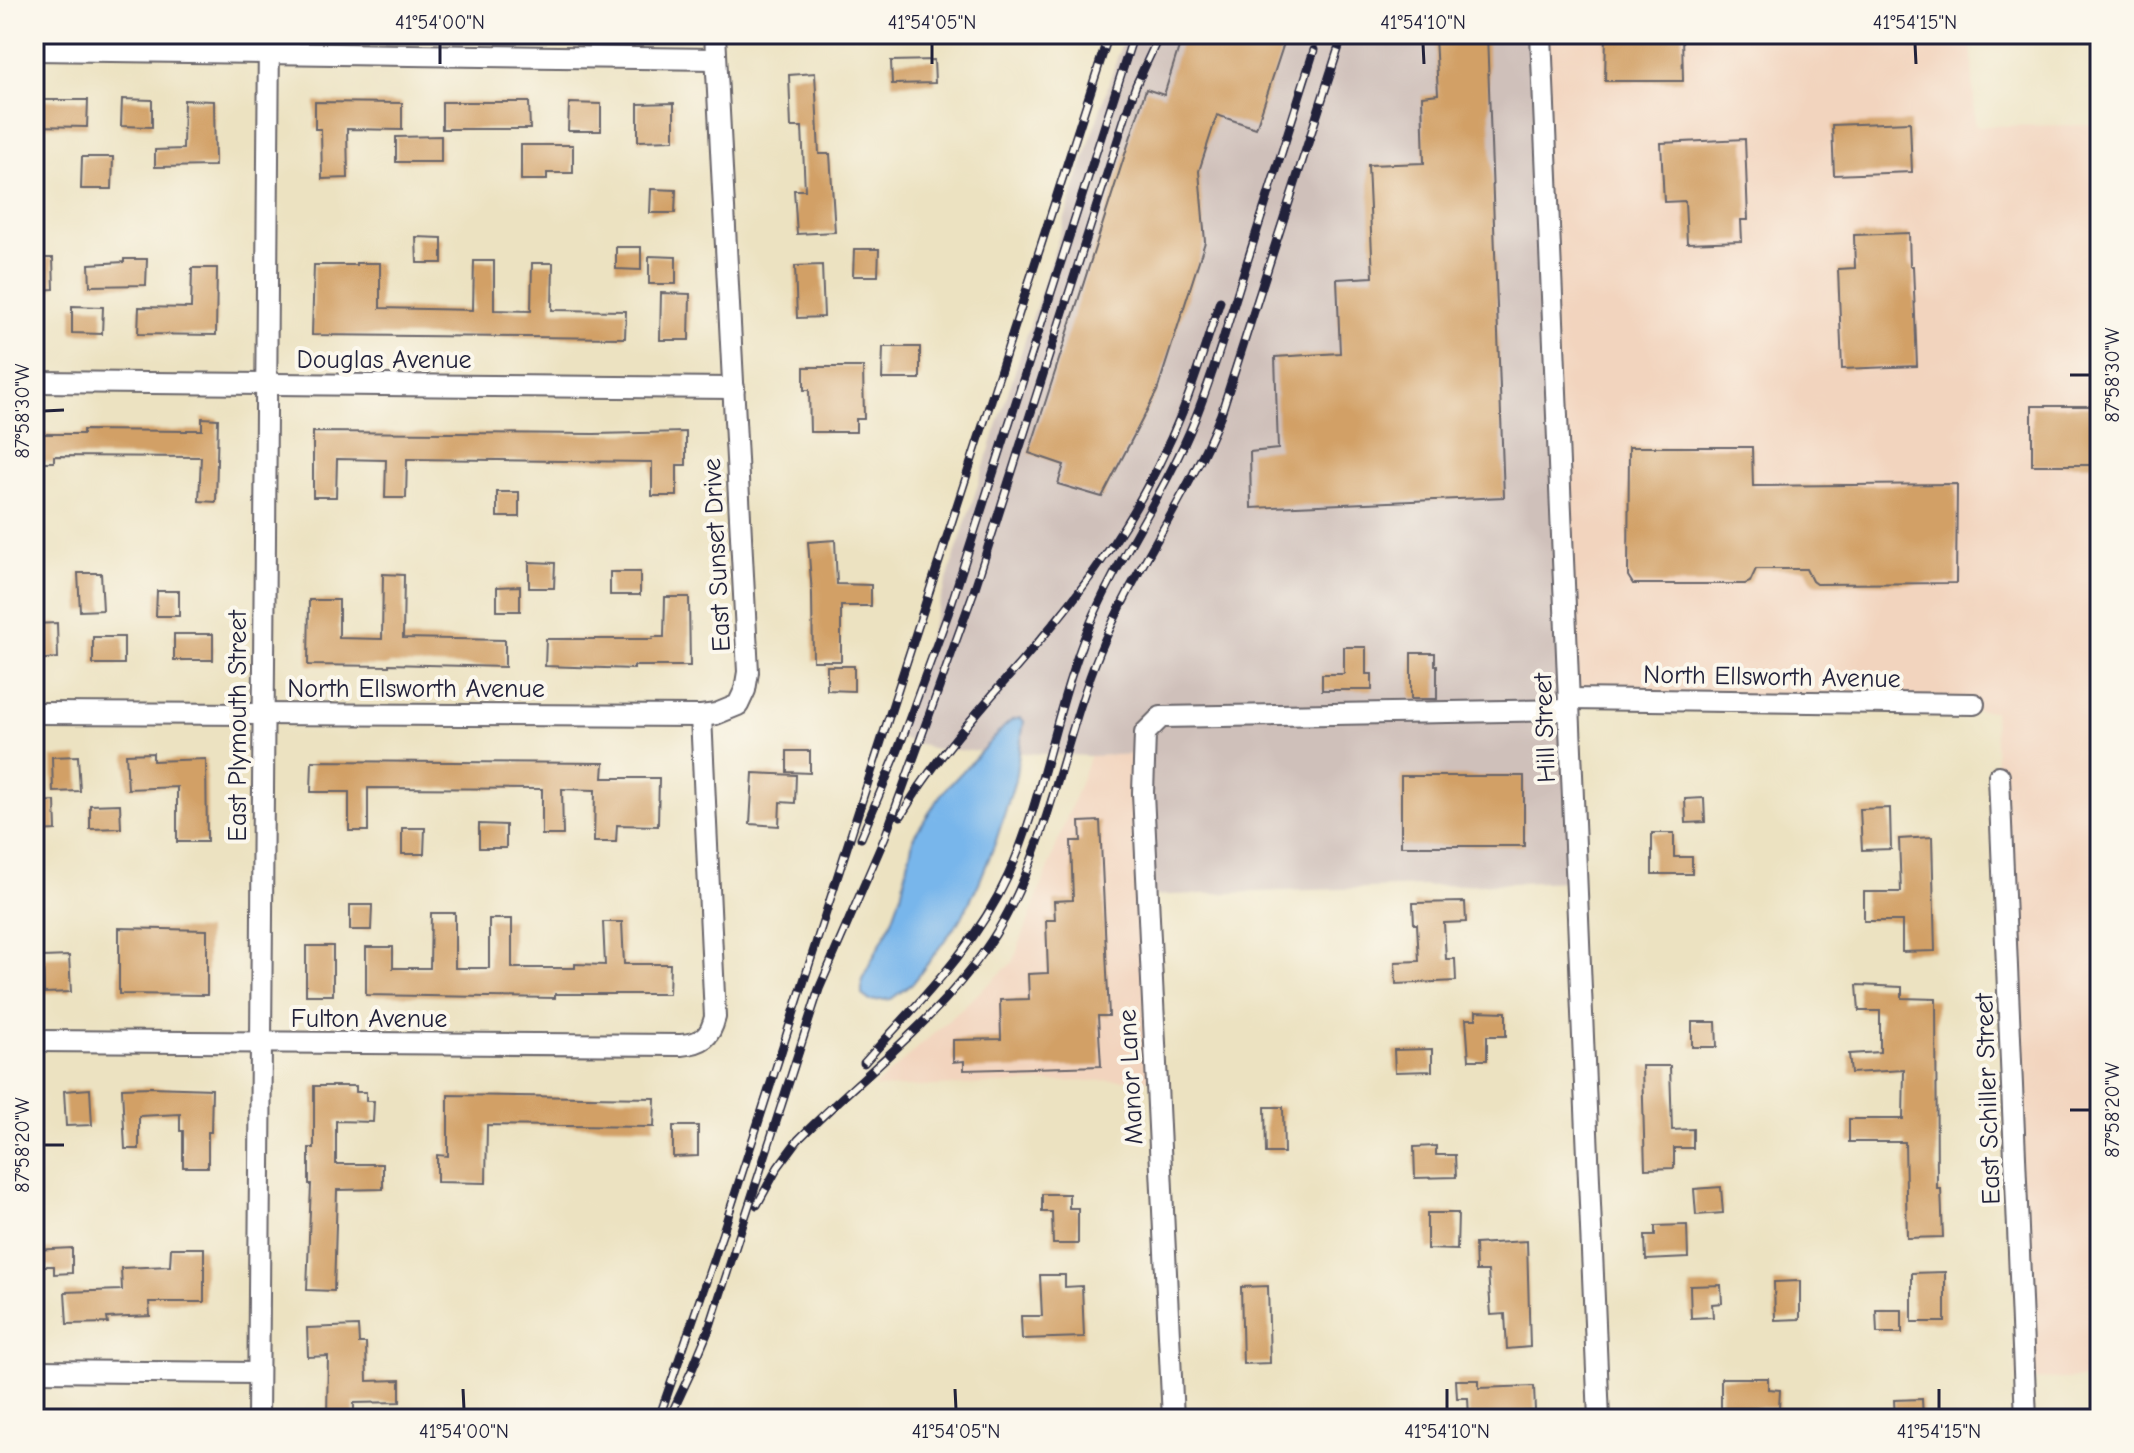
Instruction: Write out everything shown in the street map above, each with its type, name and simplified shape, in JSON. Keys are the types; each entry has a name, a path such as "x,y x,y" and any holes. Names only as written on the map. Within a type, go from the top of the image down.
{"street":[{"name":"East Sunset Drive","path":"701,716 738,705 748,672 715,34"},
{"name":"Hill Street","path":"1541,34 1599,1419"},
{"path":"34,50 268,44 716,59"},
{"name":"East Plymouth Street","path":"258,1419 268,44"},
{"name":"Douglas Avenue","path":"34,382 734,388"},
{"name":"North Ellsworth Avenue","path":"1145,733 1161,717 1377,713 1569,704 1974,704"},
{"name":"North Ellsworth Avenue","path":"34,713 701,716"},
{"name":"Fulton Avenue","path":"34,1041 693,1044 712,1030 715,1017 701,716"},
{"name":"Manor Lane","path":"1145,733 1143,793 1173,1419"},
{"name":"East Schiller Street","path":"1999,776 2026,1419"},
{"path":"34,1371 258,1373"}],"shaded area":[{"path":"1125,34 1539,34 1570,881 1144,896 1139,754 1090,756 933,749 896,736"},
{"path":"1539,34 1971,34 1975,126 2100,125 2100,1378 2017,1380 1994,711 1562,694"},
{"path":"1139,754 1150,1079 873,1088 1013,962 1090,756"}],"water":[{"path":"1020,718 1024,721 1015,780 996,841 962,917 913,983 891,999 870,1001 862,995 862,979 891,923 901,895 914,836 942,793 1004,727"}],"building":[{"path":"1183,34 1287,34 1256,128 1217,115 1199,171 1205,242 1157,391 1102,497 1058,484 1064,465 1029,453 1146,89 1164,95"},
{"path":"1487,34 1504,497 1251,508 1250,452 1278,449 1275,357 1340,353 1337,279 1373,277 1368,165 1424,163 1422,96 1438,94 1435,36"},
{"path":"1606,34 1682,34 1683,81 1605,81"},
{"path":"934,60 935,83 892,84 891,61"},
{"path":"815,73 819,154 830,154 835,232 797,234 794,190 805,190 802,127 791,127 789,75"},
{"path":"122,99 152,100 152,127 121,126"},
{"path":"34,100 88,100 87,127 34,126"},
{"path":"184,100 214,101 215,166 155,167 155,150 183,149"},
{"path":"315,102 402,103 402,130 347,129 348,178 322,179 321,129 315,129"},
{"path":"442,102 529,102 530,129 442,129"},
{"path":"569,103 601,104 601,131 568,131"},
{"path":"674,103 674,140 638,141 638,104"},
{"path":"1910,122 1912,172 1834,175 1832,125"},
{"path":"441,136 441,162 396,162 396,137"},
{"path":"1745,139 1748,220 1741,220 1742,241 1687,243 1685,201 1664,202 1661,143"},
{"path":"521,145 573,145 573,173 547,173 547,180 521,180"},
{"path":"82,157 113,157 112,189 81,189"},
{"path":"651,189 676,190 675,213 650,213"},
{"path":"1909,233 1917,366 1842,369 1838,269 1855,268 1854,235"},
{"path":"416,237 442,238 442,263 417,263"},
{"path":"616,247 641,247 641,270 616,269"},
{"path":"854,249 879,249 878,276 853,276"},
{"path":"649,256 676,257 676,284 649,284"},
{"path":"34,258 53,258 54,289 35,290"},
{"path":"124,259 147,259 146,285 90,286 89,264 124,262"},
{"path":"474,261 494,261 494,310 531,311 532,263 553,263 552,310 626,311 625,338 312,335 314,265 380,263 380,308 473,310"},
{"path":"822,265 824,317 797,318 795,266"},
{"path":"192,268 217,268 216,335 138,334 139,307 191,308"},
{"path":"661,293 690,294 689,340 660,340"},
{"path":"72,306 103,307 102,334 72,333"},
{"path":"883,347 920,347 920,379 882,379"},
{"path":"804,367 863,367 864,419 856,419 856,432 810,432 809,390 804,390"},
{"path":"2032,406 2100,406 2100,465 2032,465"},
{"path":"202,418 218,419 216,502 199,501 201,457 54,456 54,462 34,462 34,434 83,434 83,430 202,430"},
{"path":"313,432 686,432 686,465 677,465 677,496 652,496 652,462 407,459 406,498 385,498 386,460 337,459 336,497 313,497"},
{"path":"1629,447 1752,447 1753,486 1957,484 1956,583 1816,584 1806,569 1756,569 1750,582 1745,584 1633,584 1628,576"},
{"path":"497,492 519,492 519,517 497,517"},
{"path":"835,540 837,584 871,585 871,606 841,606 841,661 813,661 808,542"},
{"path":"529,562 555,563 554,588 529,588"},
{"path":"610,572 640,572 640,595 610,595"},
{"path":"78,573 101,573 103,610 80,611"},
{"path":"383,574 404,575 403,638 505,640 505,667 308,665 309,600 339,600 339,638 382,639"},
{"path":"520,586 520,611 497,611 497,587"},
{"path":"157,591 179,591 179,616 156,616"},
{"path":"665,597 689,597 690,666 634,666 634,669 545,666 546,639 664,637"},
{"path":"57,623 58,658 34,660 34,624"},
{"path":"174,634 213,634 213,660 174,660"},
{"path":"93,637 124,637 124,664 93,664"},
{"path":"1344,647 1366,647 1366,674 1372,674 1372,690 1322,690 1322,674 1344,674"},
{"path":"1411,653 1435,653 1437,699 1411,699"},
{"path":"827,666 854,666 854,691 827,690"},
{"path":"787,751 810,751 810,773 787,772"},
{"path":"153,753 153,761 206,759 207,842 177,842 177,787 128,789 126,754"},
{"path":"78,756 80,791 53,792 52,757"},
{"path":"312,761 604,763 603,778 659,778 658,826 617,825 616,842 594,842 595,790 562,789 563,835 542,835 542,789 368,788 368,831 349,831 349,792 311,792"},
{"path":"753,773 796,775 795,803 780,802 779,826 750,824"},
{"path":"1401,776 1524,776 1524,846 1401,846"},
{"path":"1704,798 1705,822 1686,823 1685,799"},
{"path":"55,801 56,830 34,831 34,802"},
{"path":"120,804 121,828 90,829 90,805"},
{"path":"1890,808 1891,849 1862,850 1860,809"},
{"path":"1100,821 1109,1016 1098,1016 1101,1066 964,1070 964,1061 953,1062 953,1040 1001,1039 1000,1000 1029,999 1028,974 1048,973 1046,920 1055,920 1054,901 1073,900 1071,841 1081,841 1080,822"},
{"path":"479,824 506,825 506,848 479,848"},
{"path":"402,828 425,828 424,854 402,854"},
{"path":"1652,833 1674,833 1674,857 1692,857 1692,874 1652,874"},
{"path":"1932,837 1935,951 1902,952 1902,921 1864,921 1864,892 1901,892 1899,839"},
{"path":"1465,902 1466,922 1444,923 1446,959 1455,959 1456,981 1396,984 1395,962 1419,961 1413,903"},
{"path":"350,905 372,905 371,930 350,930"},
{"path":"431,913 455,913 455,968 489,968 489,919 512,919 512,968 605,965 603,922 622,922 624,964 670,964 669,994 555,994 555,998 366,995 366,947 393,947 393,968 430,968"},
{"path":"119,928 207,930 207,995 119,994"},
{"path":"306,946 333,946 333,995 306,995"},
{"path":"69,956 71,992 44,993 43,957"},
{"path":"1857,985 1902,987 1902,998 1936,999 1937,1189 1941,1189 1943,1237 1907,1238 1905,1142 1849,1142 1849,1119 1903,1119 1904,1070 1851,1073 1849,1054 1880,1052 1880,1011 1859,1011"},
{"path":"1476,1011 1506,1012 1506,1036 1487,1036 1487,1060 1469,1060 1466,1019 1476,1019"},
{"path":"1692,1022 1716,1022 1717,1047 1692,1047"},
{"path":"1432,1049 1432,1071 1395,1072 1394,1050"},
{"path":"1642,1066 1670,1066 1672,1130 1693,1129 1693,1148 1674,1148 1674,1168 1645,1169"},
{"path":"314,1086 356,1086 356,1092 366,1092 366,1101 374,1101 373,1122 336,1121 336,1164 383,1164 383,1189 337,1190 334,1291 307,1290 311,1184 309,1148 314,1148"},
{"path":"122,1088 212,1089 208,1167 183,1167 180,1114 139,1116 139,1149 125,1149"},
{"path":"90,1089 92,1125 66,1126 64,1091"},
{"path":"448,1095 655,1098 654,1127 487,1125 486,1183 437,1182 437,1155 448,1156"},
{"path":"1265,1107 1283,1107 1284,1153 1266,1153"},
{"path":"673,1126 698,1126 698,1156 673,1157"},
{"path":"1436,1146 1436,1155 1455,1155 1456,1177 1415,1178 1414,1147"},
{"path":"1721,1187 1723,1213 1696,1215 1694,1189"},
{"path":"1042,1194 1069,1194 1069,1208 1078,1208 1078,1244 1053,1244 1052,1212 1042,1212"},
{"path":"1427,1213 1458,1213 1457,1250 1427,1249"},
{"path":"1687,1225 1688,1258 1646,1260 1645,1236 1655,1236 1655,1226"},
{"path":"1527,1241 1530,1347 1507,1349 1505,1314 1491,1315 1488,1271 1476,1271 1475,1244"},
{"path":"72,1248 72,1273 54,1274 54,1266 34,1266 34,1250"},
{"path":"171,1248 204,1248 204,1302 149,1302 150,1316 107,1318 108,1323 67,1324 65,1292 122,1290 121,1268 170,1266"},
{"path":"1945,1272 1945,1322 1912,1322 1912,1273"},
{"path":"1040,1275 1065,1275 1065,1287 1082,1286 1084,1337 1022,1339 1021,1316 1042,1316"},
{"path":"1800,1281 1800,1319 1775,1320 1774,1282"},
{"path":"1721,1285 1722,1303 1712,1304 1713,1317 1691,1318 1690,1286"},
{"path":"1268,1286 1270,1363 1243,1364 1241,1287"},
{"path":"1876,1310 1902,1310 1902,1333 1877,1333"},
{"path":"358,1326 359,1343 366,1343 367,1381 400,1380 400,1402 354,1403 354,1419 327,1419 328,1356 308,1357 307,1328"},
{"path":"1721,1378 1768,1378 1768,1389 1780,1390 1779,1408 1721,1408"},
{"path":"1456,1380 1479,1380 1479,1388 1534,1386 1535,1411 1521,1412 1521,1419 1469,1418 1468,1398 1457,1398"},
{"path":"1922,1399 1923,1419 1895,1419 1894,1400"}],"railway":[{"path":"659,1418 722,1235 1109,34"},
{"path":"861,838 898,750 949,611 1134,34"},
{"path":"669,1419 709,1329 819,989 885,837 974,591 1127,111 1160,34"},
{"path":"757,1205 778,1167 798,1140 943,1002 985,950 1006,916 1038,843 1100,651 1193,475 1221,414 1343,34"},
{"path":"864,1063 961,952 979,928 1008,876 1031,815 1088,629 1170,472 1202,401 1314,50"},
{"path":"901,816 941,757 1056,621 1123,528 1173,435 1220,301"}]}
